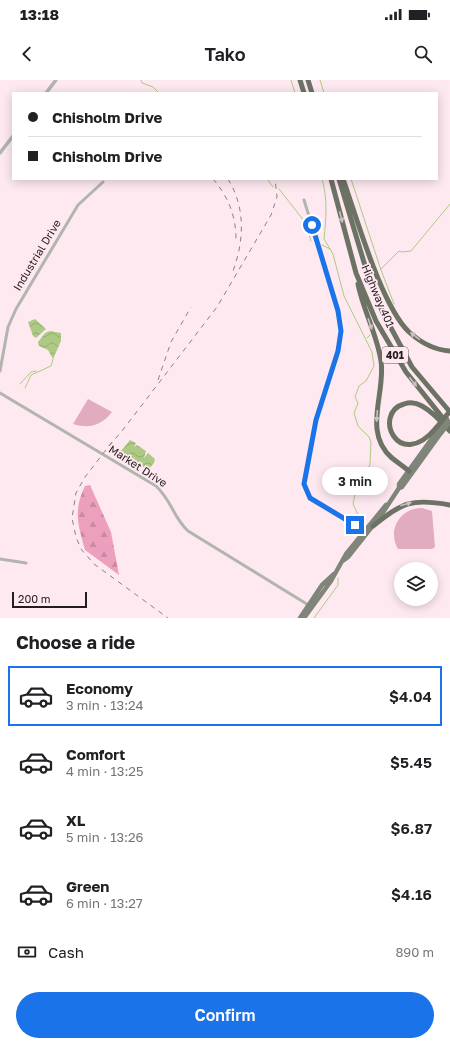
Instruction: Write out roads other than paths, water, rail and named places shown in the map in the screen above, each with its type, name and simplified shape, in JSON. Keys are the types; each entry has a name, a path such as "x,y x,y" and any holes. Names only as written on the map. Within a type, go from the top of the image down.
{"highway":[{"path":"300,80 304,92"},
{"path":"308,80 312,92"},
{"name":"Highway 401","path":"331,180 356,273 376,321 394,353 415,384 450,427"},
{"name":"Highway 401","path":"339,180 376,300 412,367 450,412"},
{"path":"343,180 382,287 402,323 409,332 432,347 450,351"},
{"path":"356,273 360,296 381,360 382,378 376,417 379,438 382,446 391,457 409,471"},
{"path":"436,394 450,406"},
{"path":"450,412 438,430 419,443 408,446 403,445 392,433 390,416 393,411 402,404 415,403 428,410 450,430"},
{"path":"373,526 391,511 406,504 424,501 450,505"}],"main road":[{"path":"399,488 399,484 438,430 450,422"},
{"path":"366,532 373,526 399,488 402,487 438,430"},
{"path":"304,618 327,578 334,574 348,557 379,511 388,503"},
{"path":"300,618 310,606"}],"street":[{"path":"47,92 56,80"},
{"path":"0,153 12,137"},
{"name":"Industrial Drive","path":"0,371 8,327 16,309 78,205 103,182"},
{"path":"304,200 338,311 341,331 338,351 316,420 304,484 310,498 366,532"},
{"name":"Market Drive","path":"0,394 156,486 168,499 180,523 188,531 310,606"},
{"path":"0,559 26,563"}],"water":[{"path":"35,319 46,329 36,338 33,336 28,322"},
{"path":"50,331 61,333 61,341 53,359 48,350 39,346 38,342 45,333"},
{"path":"130,440 136,443 134,447 137,445 146,451 144,458 148,453 155,459 154,463 149,469 140,466 140,463 137,465 133,462 135,457 131,461 121,455 121,451"}],"waterway":[{"path":"141,80 142,83 153,87 158,92"},
{"path":"291,80 295,92"},
{"path":"320,80 324,92"},
{"path":"268,180 273,187"},
{"path":"322,180 326,202 324,239 333,254 344,296 372,352 374,366 366,381 359,386 355,397 358,403 354,413 358,426 369,437 371,442 370,464 358,493 355,494 353,504 361,521"},
{"path":"351,180 381,270 394,304"},
{"path":"279,189 305,222 311,241"},
{"path":"381,269 399,251 411,251 450,204"},
{"path":"322,245 330,249"},
{"path":"367,338 370,335"},
{"path":"25,388 31,375 51,366 53,359"},
{"path":"20,384 31,372 36,371"},
{"path":"314,618 338,585 338,578"}],"railway":[{"path":"214,180 227,199 233,214 236,239"},
{"path":"229,180 238,201 241,225 241,236 237,260 233,271"},
{"path":"109,446 217,307 271,215 277,197 275,180"},
{"path":"158,380 171,342 191,307"},
{"path":"112,442 85,477 76,493 72,518 76,537 81,549 94,564 168,618"}]}
